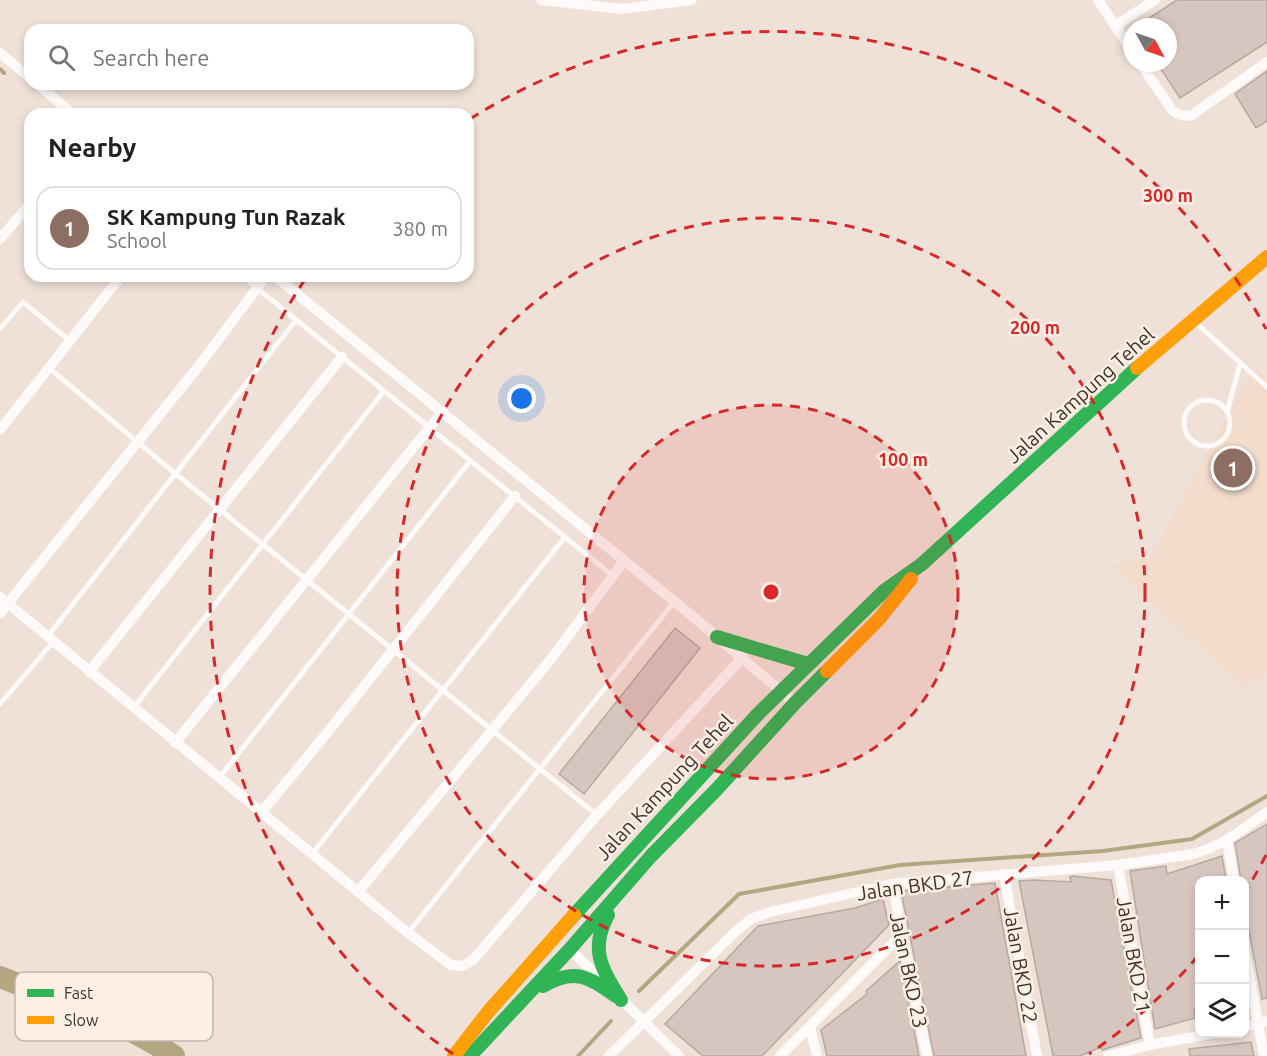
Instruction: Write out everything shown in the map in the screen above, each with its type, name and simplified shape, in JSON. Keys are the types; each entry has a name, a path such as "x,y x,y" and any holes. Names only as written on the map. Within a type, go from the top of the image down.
{"main road":[{"name":"Jalan Kampung Tehel","path":"454,1056 488,1012 677,801 808,664 884,591 922,564 1192,320 1267,257"},
{"name":"Jalan Kampung Tehel","path":"470,1056 570,950 651,856 717,789 795,703 879,619 922,564"},
{"path":"717,636 808,664"},
{"path":"488,1012 508,997 548,956 556,951 570,950 572,934 580,920 634,858 677,801"},
{"path":"621,1000 599,960 597,945 599,930 651,856"},
{"path":"488,1037 557,976 570,974 582,976 621,1000"}],"street":[{"path":"541,0 622,9 692,0"},
{"path":"1098,0 1123,38"},
{"path":"1115,26 1155,0"},
{"path":"0,53 24,73"},
{"path":"1146,72 1172,110 1185,117 1192,115 1267,62"},
{"path":"44,90 67,108"},
{"path":"0,239 24,211"},
{"path":"0,430 116,282"},
{"path":"0,613 4,600 138,442 262,282"},
{"path":"282,282 675,601 795,703"},
{"path":"89,672 342,357"},
{"path":"176,743 442,412"},
{"path":"261,813 515,496"},
{"path":"358,892 551,659 624,561"},
{"path":"4,600 408,933 451,965 462,966 473,960 597,815 743,657"},
{"name":"Jalan BKD 27","path":"609,1056 736,931 752,919 770,912 892,884 1118,865 1193,854 1227,840 1267,812"},
{"path":"1227,840 1233,876"},
{"name":"Jalan BKD 21","path":"1118,865 1150,1045"},
{"name":"Jalan BKD 22","path":"1004,873 1037,1056"},
{"name":"Jalan BKD 23","path":"892,884 927,1056"},
{"path":"780,1056 901,935"},
{"path":"570,950 679,1056"},
{"path":"1249,966 1262,1023 1264,1056"},
{"path":"810,1027 817,1056"},
{"path":"1108,1056 1195,1037"}],"lane":[{"path":"250,282 613,576"},
{"path":"0,329 23,302 70,341"},
{"path":"0,704 296,320"},
{"path":"1192,320 1267,387"},
{"path":"1227,412 1216,402 1204,401 1192,406 1185,417 1184,424 1188,436 1204,446 1217,444 1226,435 1230,423 1227,412 1240,364"},
{"path":"49,368 177,475 597,815"},
{"path":"133,708 384,391"},
{"path":"219,778 471,460"},
{"path":"312,854 565,537"},
{"path":"408,933 675,601"}],"shaded area":[{"path":"1254,367 1267,378 1267,674 1244,687 1110,565 1150,558"}],"building":[{"path":"1177,0 1267,0 1267,42 1180,98 1163,72 1177,72 1177,18 1149,18"},
{"path":"1267,71 1267,121 1256,128 1235,94"},
{"path":"675,628 700,648 584,794 559,774"},
{"path":"1267,824 1267,998 1262,999 1249,932 1249,876 1240,876 1235,843"},
{"path":"1222,856 1225,876 1195,876 1195,1018 1155,1029 1130,871 1166,866 1167,874"},
{"path":"1070,877 1111,880 1141,1038 1102,1050 1101,1047 1080,1056 1053,1056 1019,881 1071,882"},
{"path":"995,883 1026,1056 934,1056 901,891"},
{"path":"883,899 889,925 762,1056 703,1056 665,1024 758,926 855,908"},
{"path":"900,961 919,1056 827,1056 821,1030 867,994 866,991"},
{"path":"1251,1042 1254,1056 1190,1056 1189,1049"}],"waterway":[{"path":"0,69 4,73"},
{"path":"639,991 739,894 900,865 1103,851 1192,839 1267,796"},
{"path":"0,977 15,983"},
{"path":"578,1056 611,1021"},
{"path":"149,1041 174,1056"}],"traffic: fast":[{"path":"574,915 758,714 884,591 922,564 1137,368"},
{"path":"717,637 808,664"},
{"path":"470,1056 570,949 651,856 827,671"},
{"path":"608,915 599,939 600,959 608,979 621,1000"},
{"path":"543,986 564,977 581,977 589,979 616,996"}],"traffic: slow":[{"path":"1137,368 1267,257"},
{"path":"827,671 879,619 911,579"},
{"path":"454,1056 488,1012 574,915"}],"place":[{"name":"SK Kampung Tun Razak","path":"1233,468"}]}
